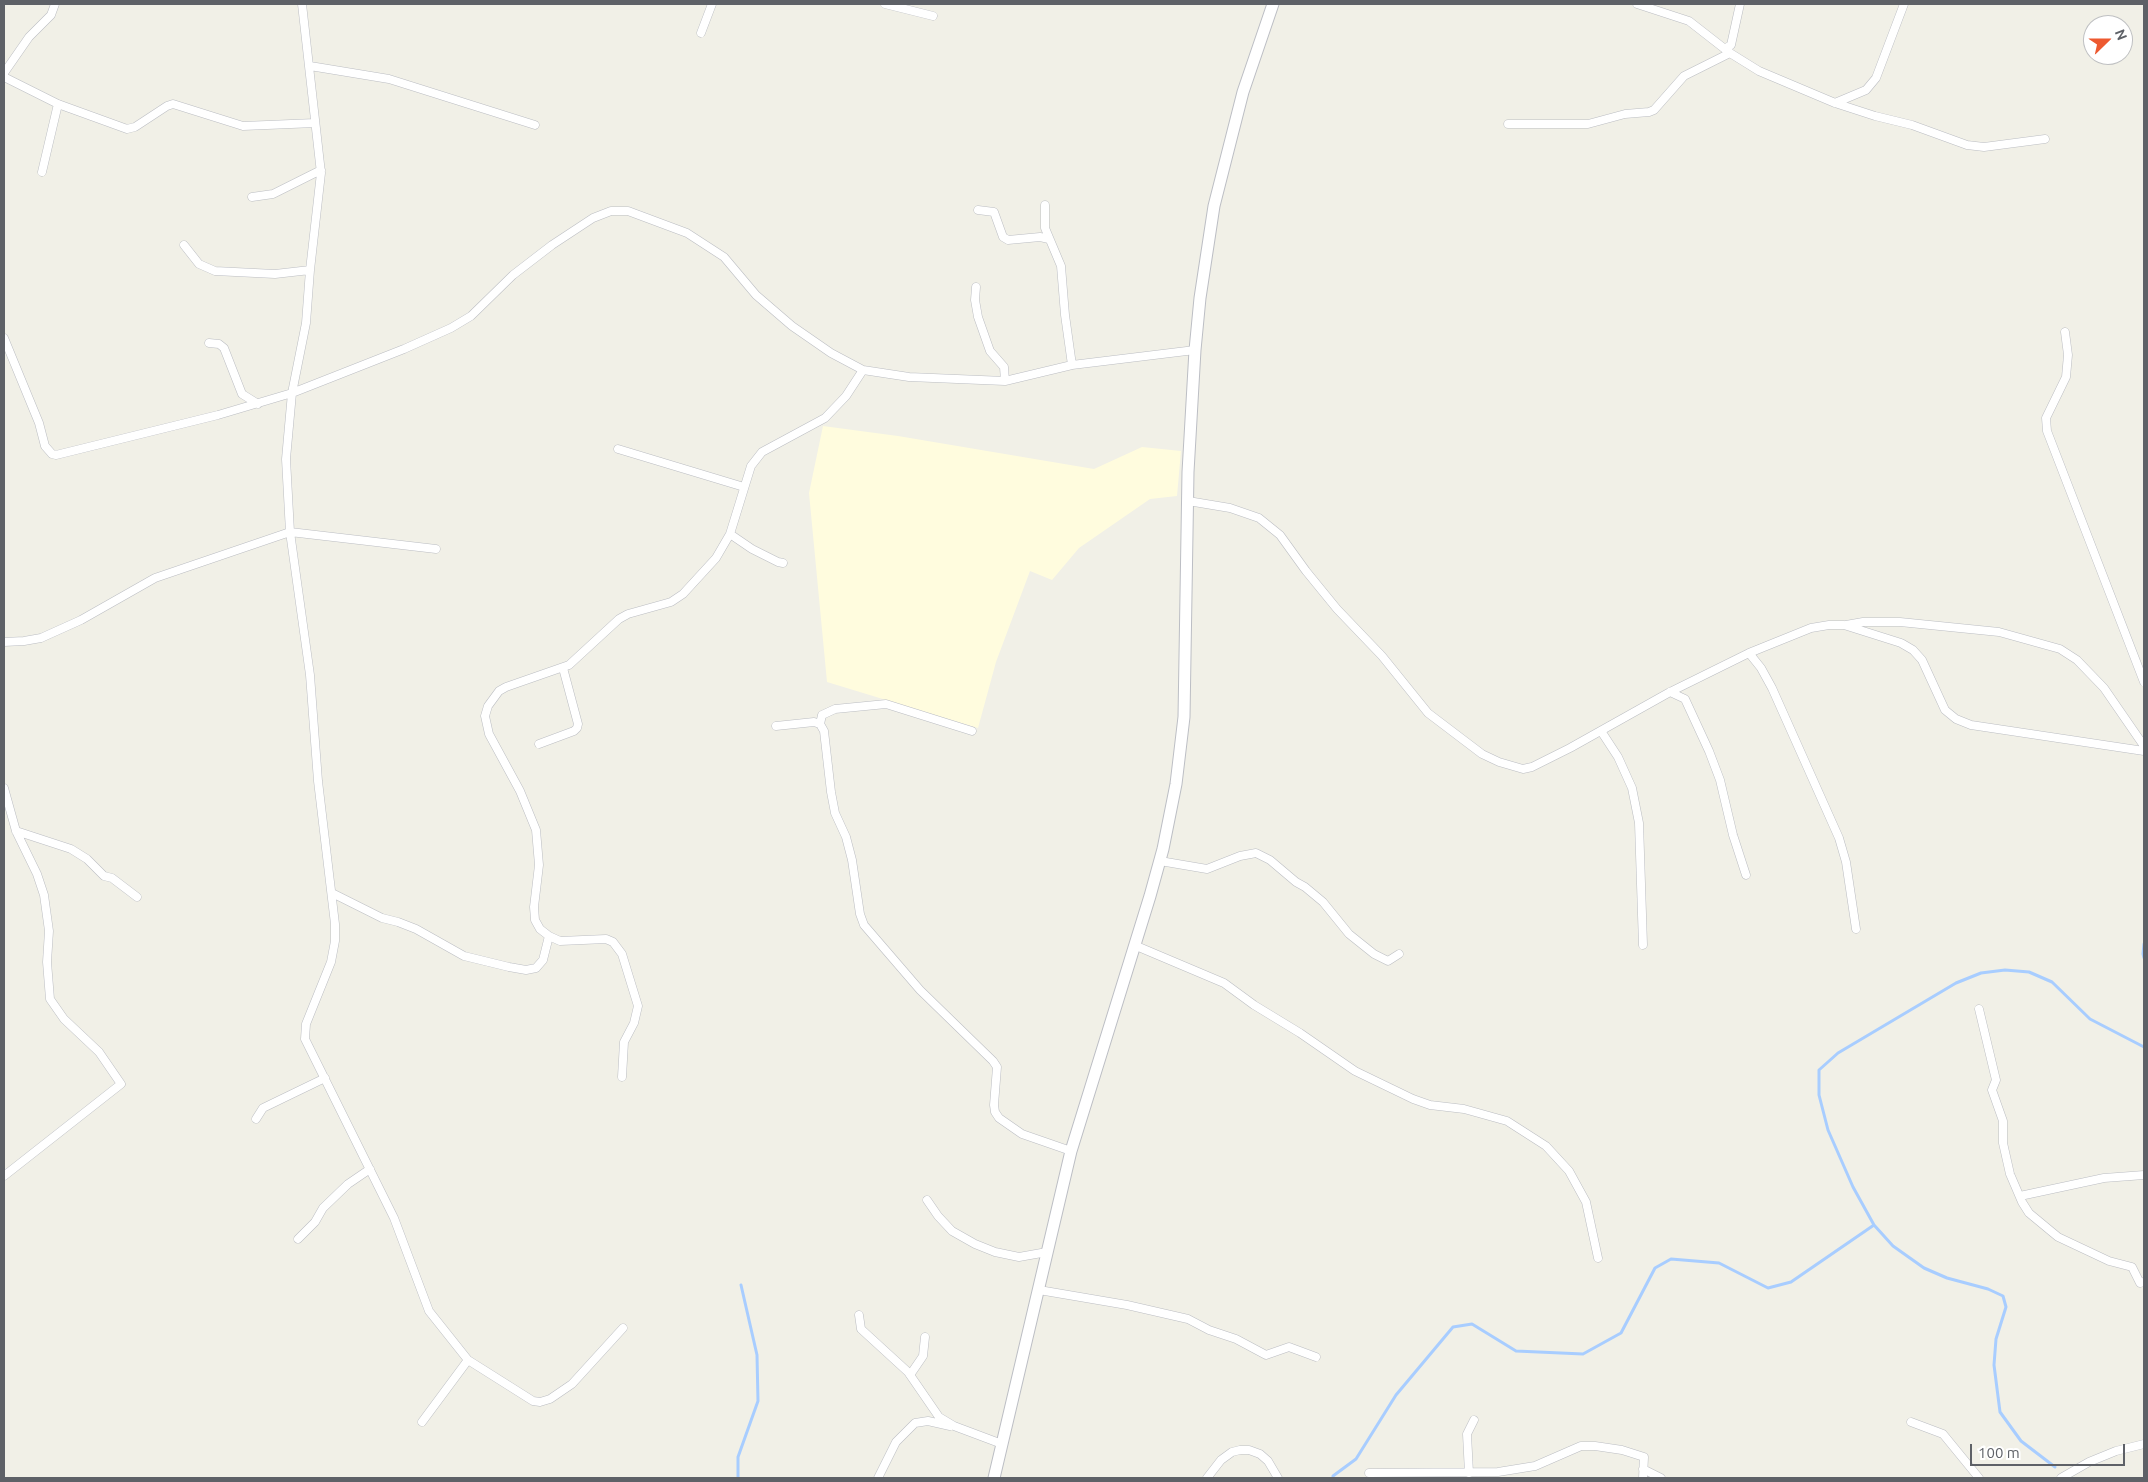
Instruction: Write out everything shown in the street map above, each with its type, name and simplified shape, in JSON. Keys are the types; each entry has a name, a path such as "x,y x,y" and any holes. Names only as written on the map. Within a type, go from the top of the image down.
{"main road":[{"path":"994,1478 1040,1290 1046,1252 1071,1150 1160,861 1176,784 1184,717 1188,502 1194,350 1200,298 1214,206 1243,92 1273,4"}],"street":[{"path":"55,4 51,15 28,37 4,73 4,77 8,81 58,104 127,129 135,128 167,106 173,104 243,126 315,123"},
{"path":"302,4 321,170 306,323 292,394 286,459 290,532 310,674 318,780 332,894 335,940 325,981 306,1024 305,1038 394,1218 429,1311 468,1360 533,1401 540,1402 550,1399 572,1384 623,1328"},
{"path":"701,33 712,4"},
{"path":"885,4 932,16"},
{"path":"1637,4 1689,21 1759,70 1835,103 1875,116 1912,124 1968,145 1984,147 2046,139"},
{"path":"1508,124 1588,124 1625,114 1654,110 1684,76 1728,50 1732,45 1740,4"},
{"path":"1835,103 1866,90 1876,78 1904,4"},
{"path":"310,66 390,79 535,125"},
{"path":"42,172 58,104"},
{"path":"252,197 273,194 321,170"},
{"path":"1045,204 1045,228 1061,266 1072,365"},
{"path":"978,210 994,212 1003,238 1008,240 1040,237 1049,239"},
{"path":"4,338 39,423 44,446 52,454 56,455 292,394 395,352 471,316 513,275 552,245 593,218 611,211 628,211 687,233 724,257 756,295 792,326 832,353 863,370 909,377 1005,381 1072,365 1194,350"},
{"path":"184,245 199,264 215,270 275,274 310,270"},
{"path":"976,287 975,300 978,317 990,351 1004,367 1005,381"},
{"path":"2065,332 2068,354 2066,377 2046,418 2047,431 2144,682"},
{"path":"208,343 219,344 224,348 242,394 258,404"},
{"path":"622,1077 624,1042 634,1023 638,1006 622,954 613,942 606,938 572,942 560,941 540,929 534,914 534,893 539,865 536,830 520,791 489,734 485,716 488,706 500,691 506,687 569,665 619,619 628,614 671,602 683,594 716,558 730,534 751,466 762,452 825,418 846,396 863,370"},
{"path":"618,449 744,487"},
{"path":"1188,502 1230,508 1259,518 1280,535 1331,602 1382,656 1428,713 1482,754 1499,762 1523,769 1547,759 1670,692 1749,653 1812,628 1863,622 1900,622 1999,632 2060,649 2077,660 2104,688 2144,746"},
{"path":"4,642 24,642 41,638 81,620 146,582 290,532 436,549"},
{"path":"730,534 752,549 783,563"},
{"path":"1844,625 1902,643 1913,650 1922,660 1945,710 1956,720 1971,725 2144,751"},
{"path":"1749,653 1772,688 1840,838 1846,862 1856,929"},
{"path":"539,744 574,731 577,728 578,724 563,668"},
{"path":"1670,692 1682,697 1688,703 1709,751 1720,780 1746,875"},
{"path":"820,724 822,715 835,709 886,704 972,730"},
{"path":"776,726 814,722 820,724 824,731 835,813 848,844 860,914 864,925 920,990 994,1062 997,1068 994,1105 995,1112 999,1118 1022,1134 1071,1150"},
{"path":"1601,731 1618,757 1634,797 1639,823 1643,945"},
{"path":"4,788 16,831 37,874 44,895 49,931 47,962 50,999 64,1019 99,1052 121,1084 4,1176"},
{"path":"16,831 71,849 87,859 104,876 112,878 137,896"},
{"path":"1160,861 1207,870 1240,856 1256,854 1270,860 1296,882 1306,887 1323,902 1348,934 1374,954 1388,961 1399,954"},
{"path":"332,894 382,918 416,929 464,956 509,967 526,970 536,968 543,960 549,936"},
{"path":"1134,945 1224,983 1254,1005 1300,1032 1355,1070 1413,1098 1430,1104 1464,1109 1507,1121 1546,1146 1569,1171 1586,1202 1598,1258"},
{"path":"1978,1009 1996,1080 1992,1090 2002,1121 2010,1174 2029,1213 2058,1237 2110,1261 2132,1267 2140,1283 2144,1282"},
{"path":"256,1120 263,1108 326,1078"},
{"path":"298,1239 316,1222 324,1208 348,1184 370,1169"},
{"path":"2020,1196 2104,1178 2144,1175"},
{"path":"927,1200 952,1231 975,1244 995,1252 1019,1257 1046,1252"},
{"path":"1040,1290 1128,1305 1188,1319 1209,1330 1236,1339 1266,1355 1290,1347 1316,1357"},
{"path":"859,1316 859,1325 866,1335 910,1374 939,1417 954,1426"},
{"path":"910,1374 923,1356 925,1338"},
{"path":"422,1422 468,1360"},
{"path":"1469,1473 1467,1434 1474,1420"},
{"path":"878,1478 896,1442 915,1423 928,1421 954,1426 1002,1444"},
{"path":"1911,1422 1943,1434 1979,1478"},
{"path":"2061,1478 2102,1456 2144,1444"},
{"path":"1369,1473 1469,1473 1523,1469 1553,1460 1565,1452 1581,1446 1622,1450 1644,1457 1643,1478"},
{"path":"1207,1478 1222,1460 1232,1452 1240,1450 1249,1450 1260,1454 1268,1461 1278,1478"},
{"path":"1643,1469 1661,1478"}],"shaded area":[{"path":"823,426 898,436 1094,469 1142,447 1181,451 1177,496 1150,499 1079,548 1052,580 1030,571 996,662 978,728 827,682 809,493"}],"waterway":[{"path":"2144,944 2144,958"},
{"path":"2055,1467 2021,1441 2000,1412 1994,1365 1996,1339 2006,1307 2003,1296 1988,1289 1947,1278 1924,1268 1893,1246 1874,1225 1853,1187 1828,1130 1819,1095 1819,1070 1838,1053 1956,983 1981,973 2005,970 2029,972 2052,982 2090,1019 2144,1047"},
{"path":"1333,1478 1333,1476 1356,1459 1396,1395 1453,1327 1472,1324 1516,1351 1583,1354 1621,1333 1655,1268 1671,1259 1719,1263 1768,1288 1791,1282 1874,1225"},
{"path":"738,1478 738,1457 758,1401 757,1355 741,1285"}]}
